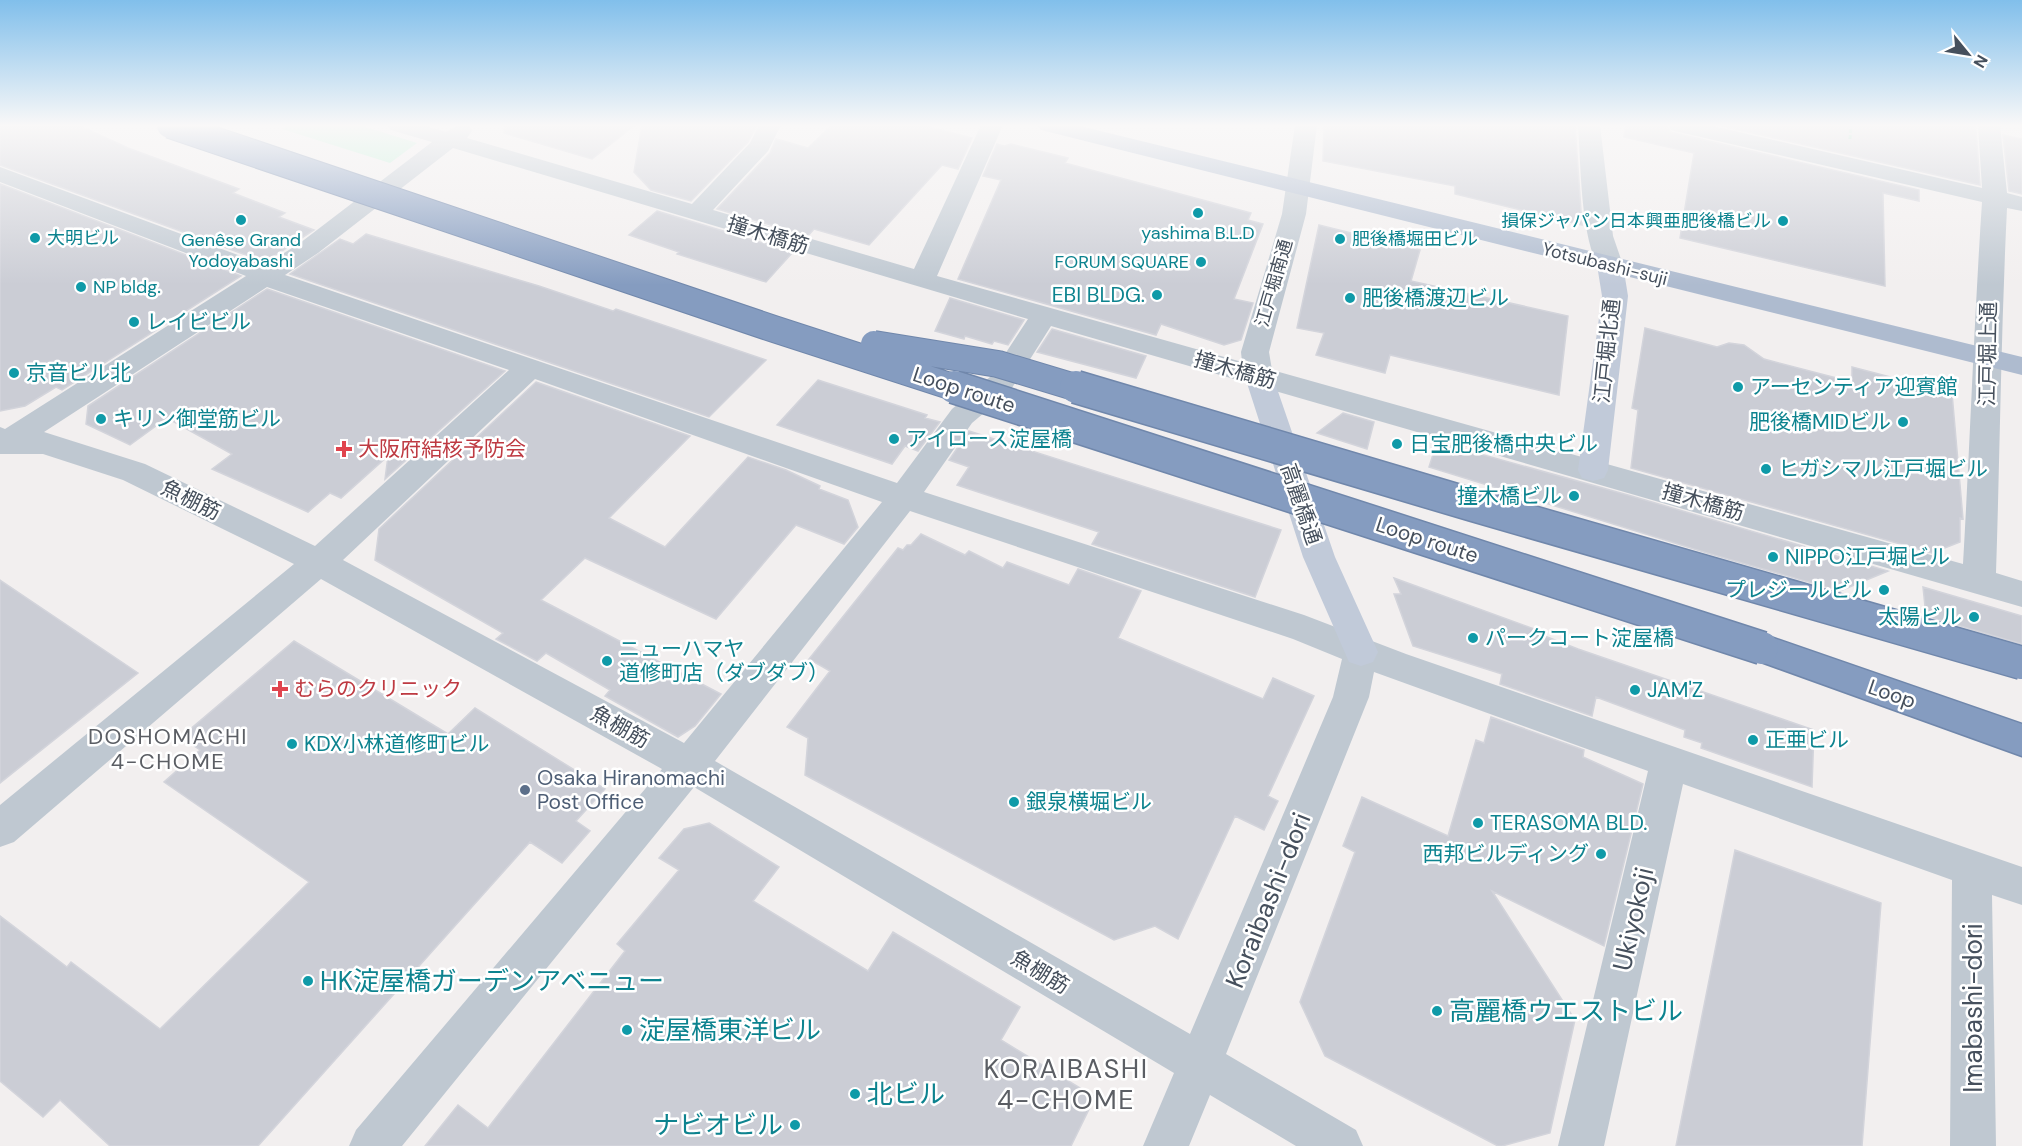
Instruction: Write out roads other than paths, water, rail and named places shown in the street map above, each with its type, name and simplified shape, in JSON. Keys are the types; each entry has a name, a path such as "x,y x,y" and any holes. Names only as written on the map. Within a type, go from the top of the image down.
{"highway":[{"name":"Loop route","path":"328,178 774,329 1762,648"},
{"path":"774,329 998,363 1473,505 2022,663"},
{"path":"1762,648 2022,722"},
{"name":"Loop","path":"1762,648 2022,740"}],"main road":[{"name":"Yotsubashi-suji","path":"1261,178 2022,366"}],"street":[{"path":"12,178 248,267 289,287 530,367 904,497 1304,629 1361,652 2022,886"},
{"path":"2,442 309,248 397,178"},
{"name":"撞木橋筋","path":"594,178 697,213 1045,315 1257,364 1593,470 2022,594"},
{"path":"697,213 729,178"},
{"path":"922,280 968,178"},
{"path":"1299,188 1300,178"},
{"name":"江戸堀北通","path":"1593,470 1615,296 1610,265 1600,236 1594,178"},
{"path":"1914,178 2022,204"},
{"name":"江戸堀上通","path":"1979,583 1988,358 1987,330 1995,197 1993,178"},
{"name":"江戸堀南通","path":"1257,364 1299,188"},
{"path":"372,1146 689,765 904,497 962,416 1000,384 1045,315"},
{"name":"高麗橋通","path":"1257,364 1319,557 1361,652"},
{"path":"0,830 319,562 530,367"},
{"name":"魚棚筋","path":"2,442 44,443 134,472 319,562 689,765 1340,1146"},
{"name":"Koraibashi-dori","path":"1166,1146 1350,697 1361,652"},
{"name":"Ukiyokoji","path":"1581,1146 1670,762"},
{"name":"Imabashi-dori","path":"1972,870 1973,1146"}],"place":[{"name":"yashima B.L.D","path":"1198,213"},
{"name":"Genêse Grand Yodoyabashi","path":"241,220"},
{"name":"損保ジャパン日本興亜肥後橋ビル","path":"1783,221"},
{"name":"大明ビル","path":"35,238"},
{"name":"肥後橋堀田ビル","path":"1340,239"},
{"name":"FORUM SQUARE","path":"1201,262"},
{"name":"NP bldg.","path":"81,287"},
{"name":"EBI BLDG.","path":"1157,295"},
{"name":"肥後橋渡辺ビル","path":"1350,298"},
{"name":"レイビビル","path":"134,322"},
{"name":"京音ビル北","path":"14,373"},
{"name":"アーセンティア迎賓館","path":"1738,387"},
{"name":"キリン御堂筋ビル","path":"101,419"},
{"name":"肥後橋MIDビル","path":"1903,422"},
{"name":"アイロース淀屋橋","path":"894,439"},
{"name":"日宝肥後橋中央ビル","path":"1397,444"},
{"name":"大阪府結核予防会","path":"344,449"},
{"name":"ヒガシマル江戸堀ビル","path":"1766,469"},
{"name":"撞木橋ビル","path":"1574,496"},
{"name":"NIPPO江戸堀ビル","path":"1773,557"},
{"name":"プレジールビル","path":"1884,590"},
{"name":"太陽ビル","path":"1974,617"},
{"name":"パークコート淀屋橋","path":"1473,638"},
{"name":"ニューハマヤ 道修町店（ダブダブ）","path":"607,661"},
{"name":"むらのクリニック","path":"280,689"},
{"name":"JAM'Z","path":"1635,690"},
{"name":"正亜ビル","path":"1753,740"},
{"name":"KDX小林道修町ビル","path":"292,744"},
{"name":"Osaka Hiranomachi Post Office","path":"525,790"},
{"name":"銀泉横堀ビル","path":"1014,802"},
{"name":"TERASOMA BLD.","path":"1478,823"},
{"name":"西邦ビルディング","path":"1601,854"},
{"name":"HK淀屋橋ガーデンアベニュー","path":"308,981"},
{"name":"高麗橋ウエストビル","path":"1437,1011"},
{"name":"淀屋橋東洋ビル","path":"627,1030"},
{"name":"北ビル","path":"855,1094"},
{"name":"ナビオビル","path":"795,1125"}],"district":[{"name":"DOSHOMACHI 4-CHOME","path":"168,748"},
{"name":"KORAIBASHI 4-CHOME","path":"1066,1084"}]}
